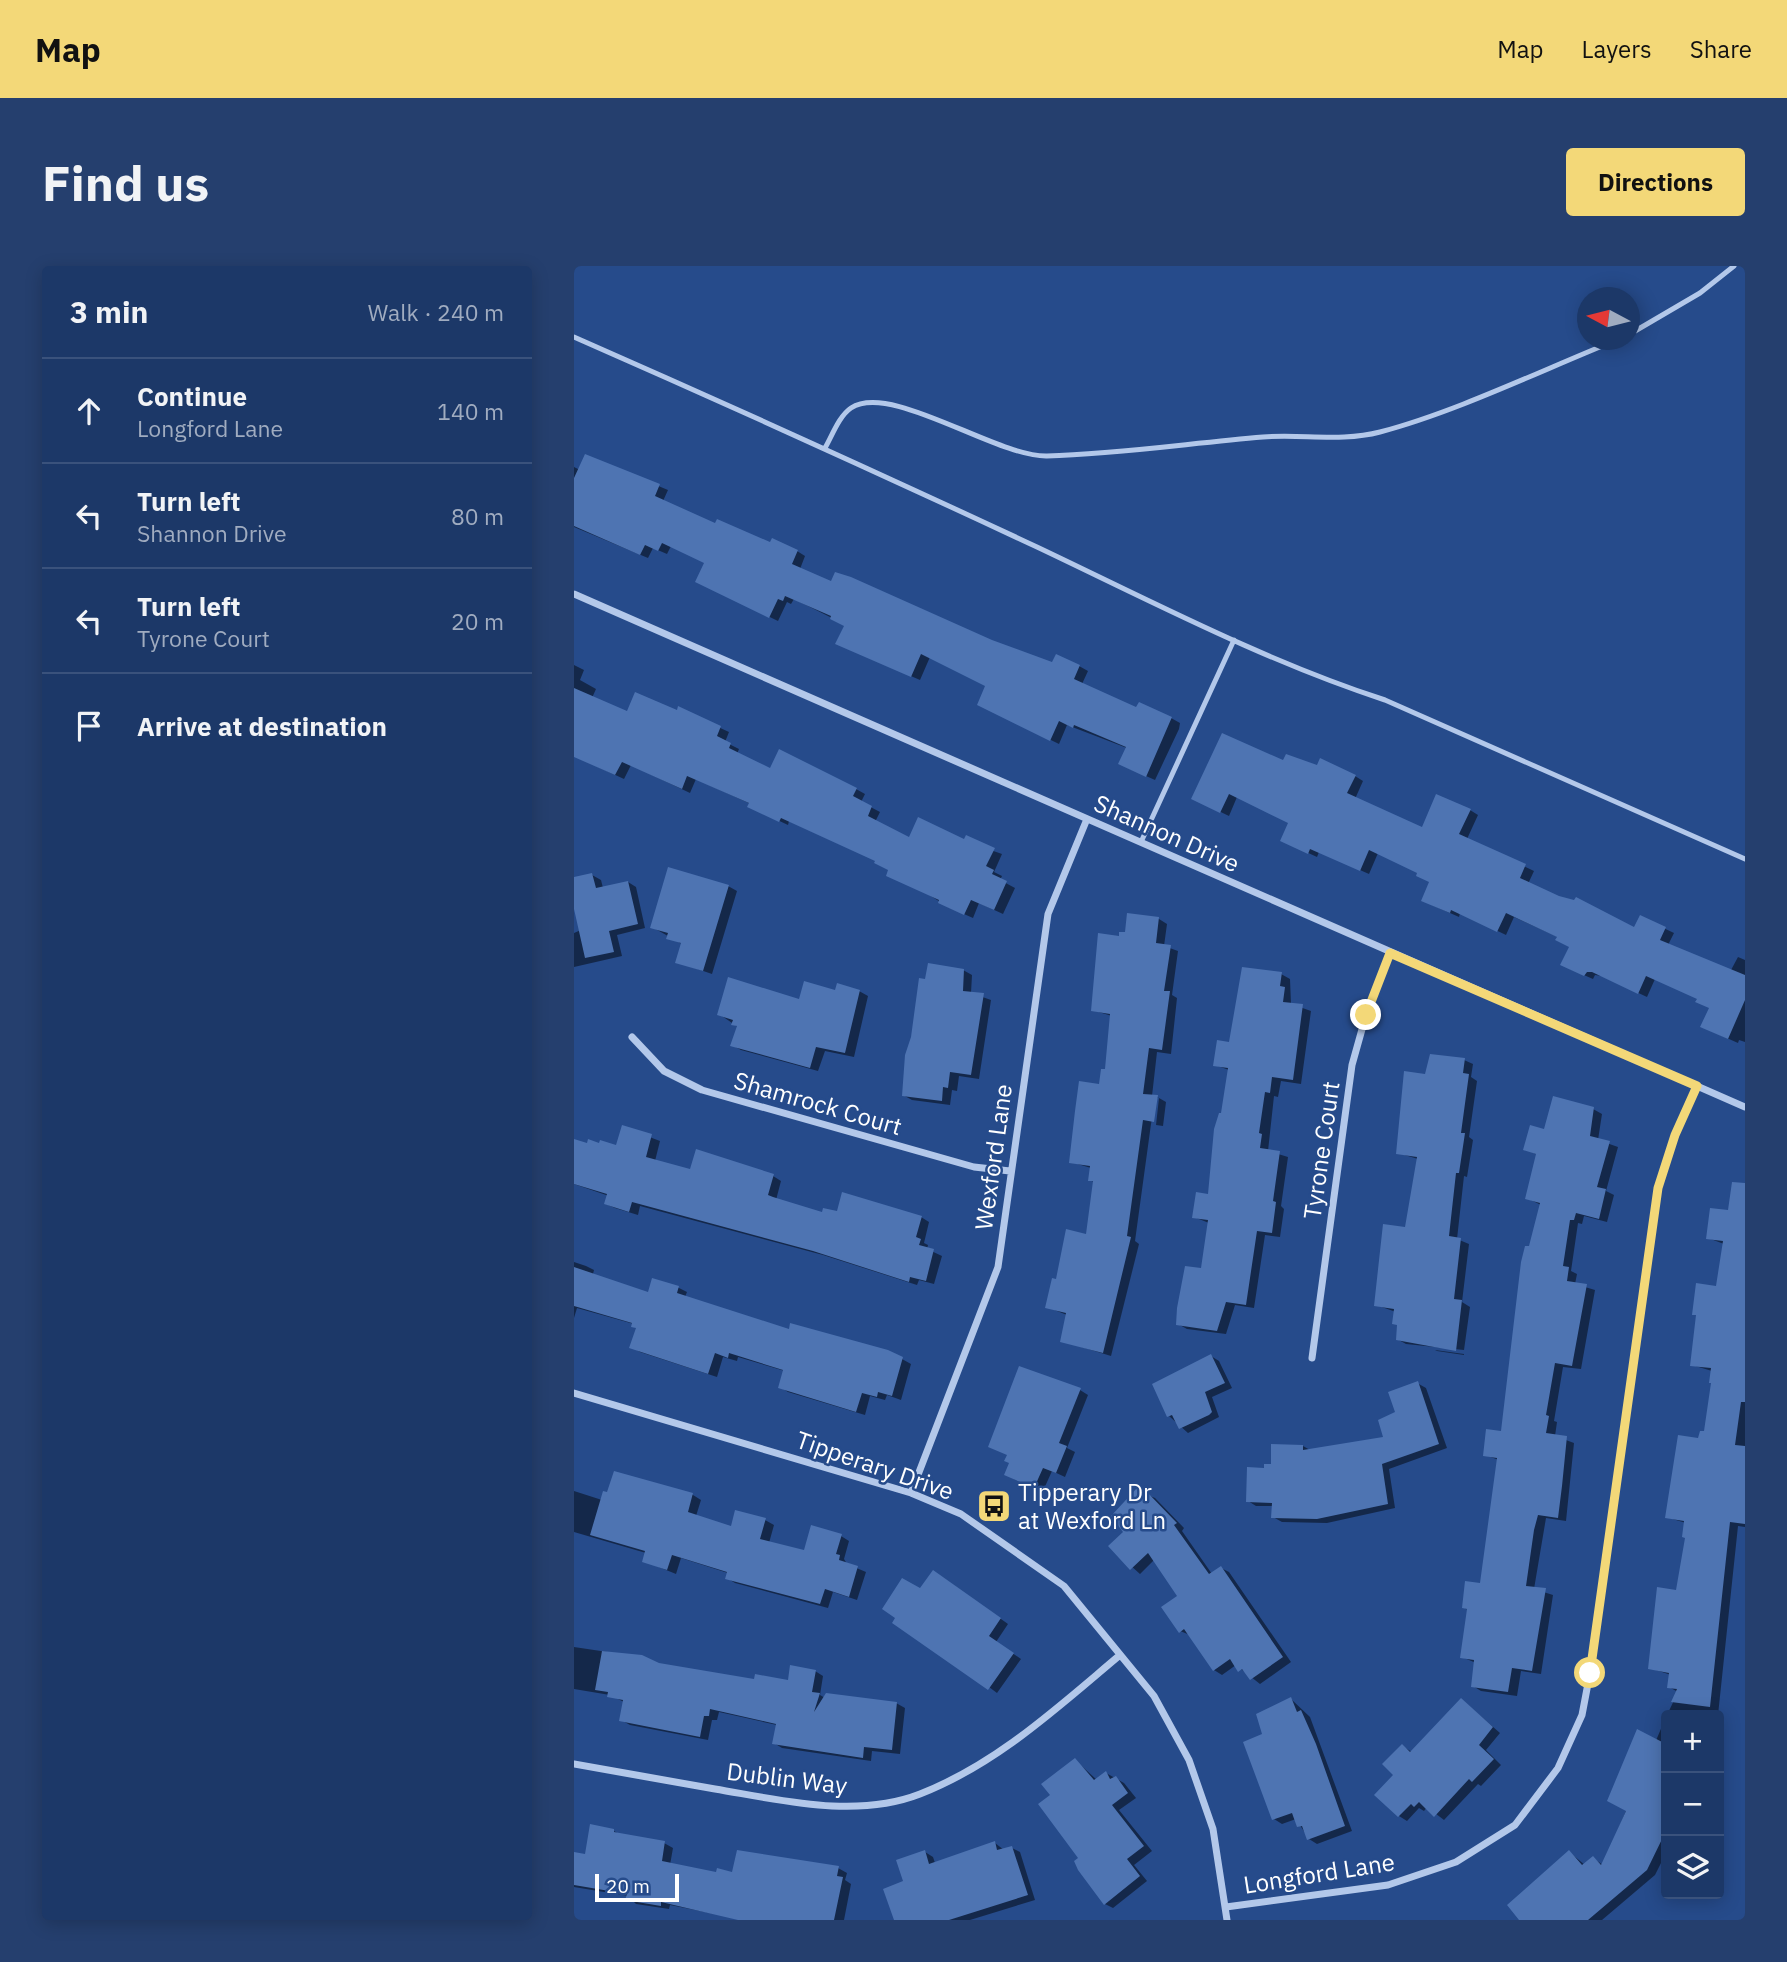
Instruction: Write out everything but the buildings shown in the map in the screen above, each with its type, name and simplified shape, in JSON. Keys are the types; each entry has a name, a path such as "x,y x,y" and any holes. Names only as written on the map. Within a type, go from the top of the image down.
{"street":[{"name":"Shannon Drive","path":"574,594 1745,1107"},
{"name":"Wexford Lane","path":"911,1493 998,1267 1048,914 1087,819"},
{"name":"Tyrone Court","path":"1312,1358 1352,1065 1366,1015 1390,953"},
{"name":"Shamrock Court","path":"632,1037 664,1071 702,1090 974,1167 1010,1171"},
{"name":"Longford Lane","path":"1226,1907 1388,1885 1456,1862 1515,1825 1558,1768 1582,1715 1590,1673 1658,1188 1675,1135 1697,1086"},
{"name":"Tipperary Drive","path":"574,1393 911,1493 961,1514 1064,1586 1154,1696 1189,1760 1213,1829 1227,1920"},
{"name":"Dublin Way","path":"574,1764 801,1804 856,1806 917,1795 963,1775 1035,1726 1120,1655"}],"lane":[{"path":"1640,328 1700,293 1734,266"},
{"path":"574,337 825,448 1234,640 1326,681 1385,700 1745,859"},
{"path":"825,448 850,409 867,402 903,407 985,441 1034,456 1082,455 1267,436 1362,436 1452,406 1592,350"},
{"path":"1141,842 1234,640"}],"place":[{"name":"Tipperary Dr at Wexford Ln","path":"994,1506"}],"route":[{"path":"1366,1015 1390,953 1697,1086 1675,1135 1658,1188 1590,1673"}]}
